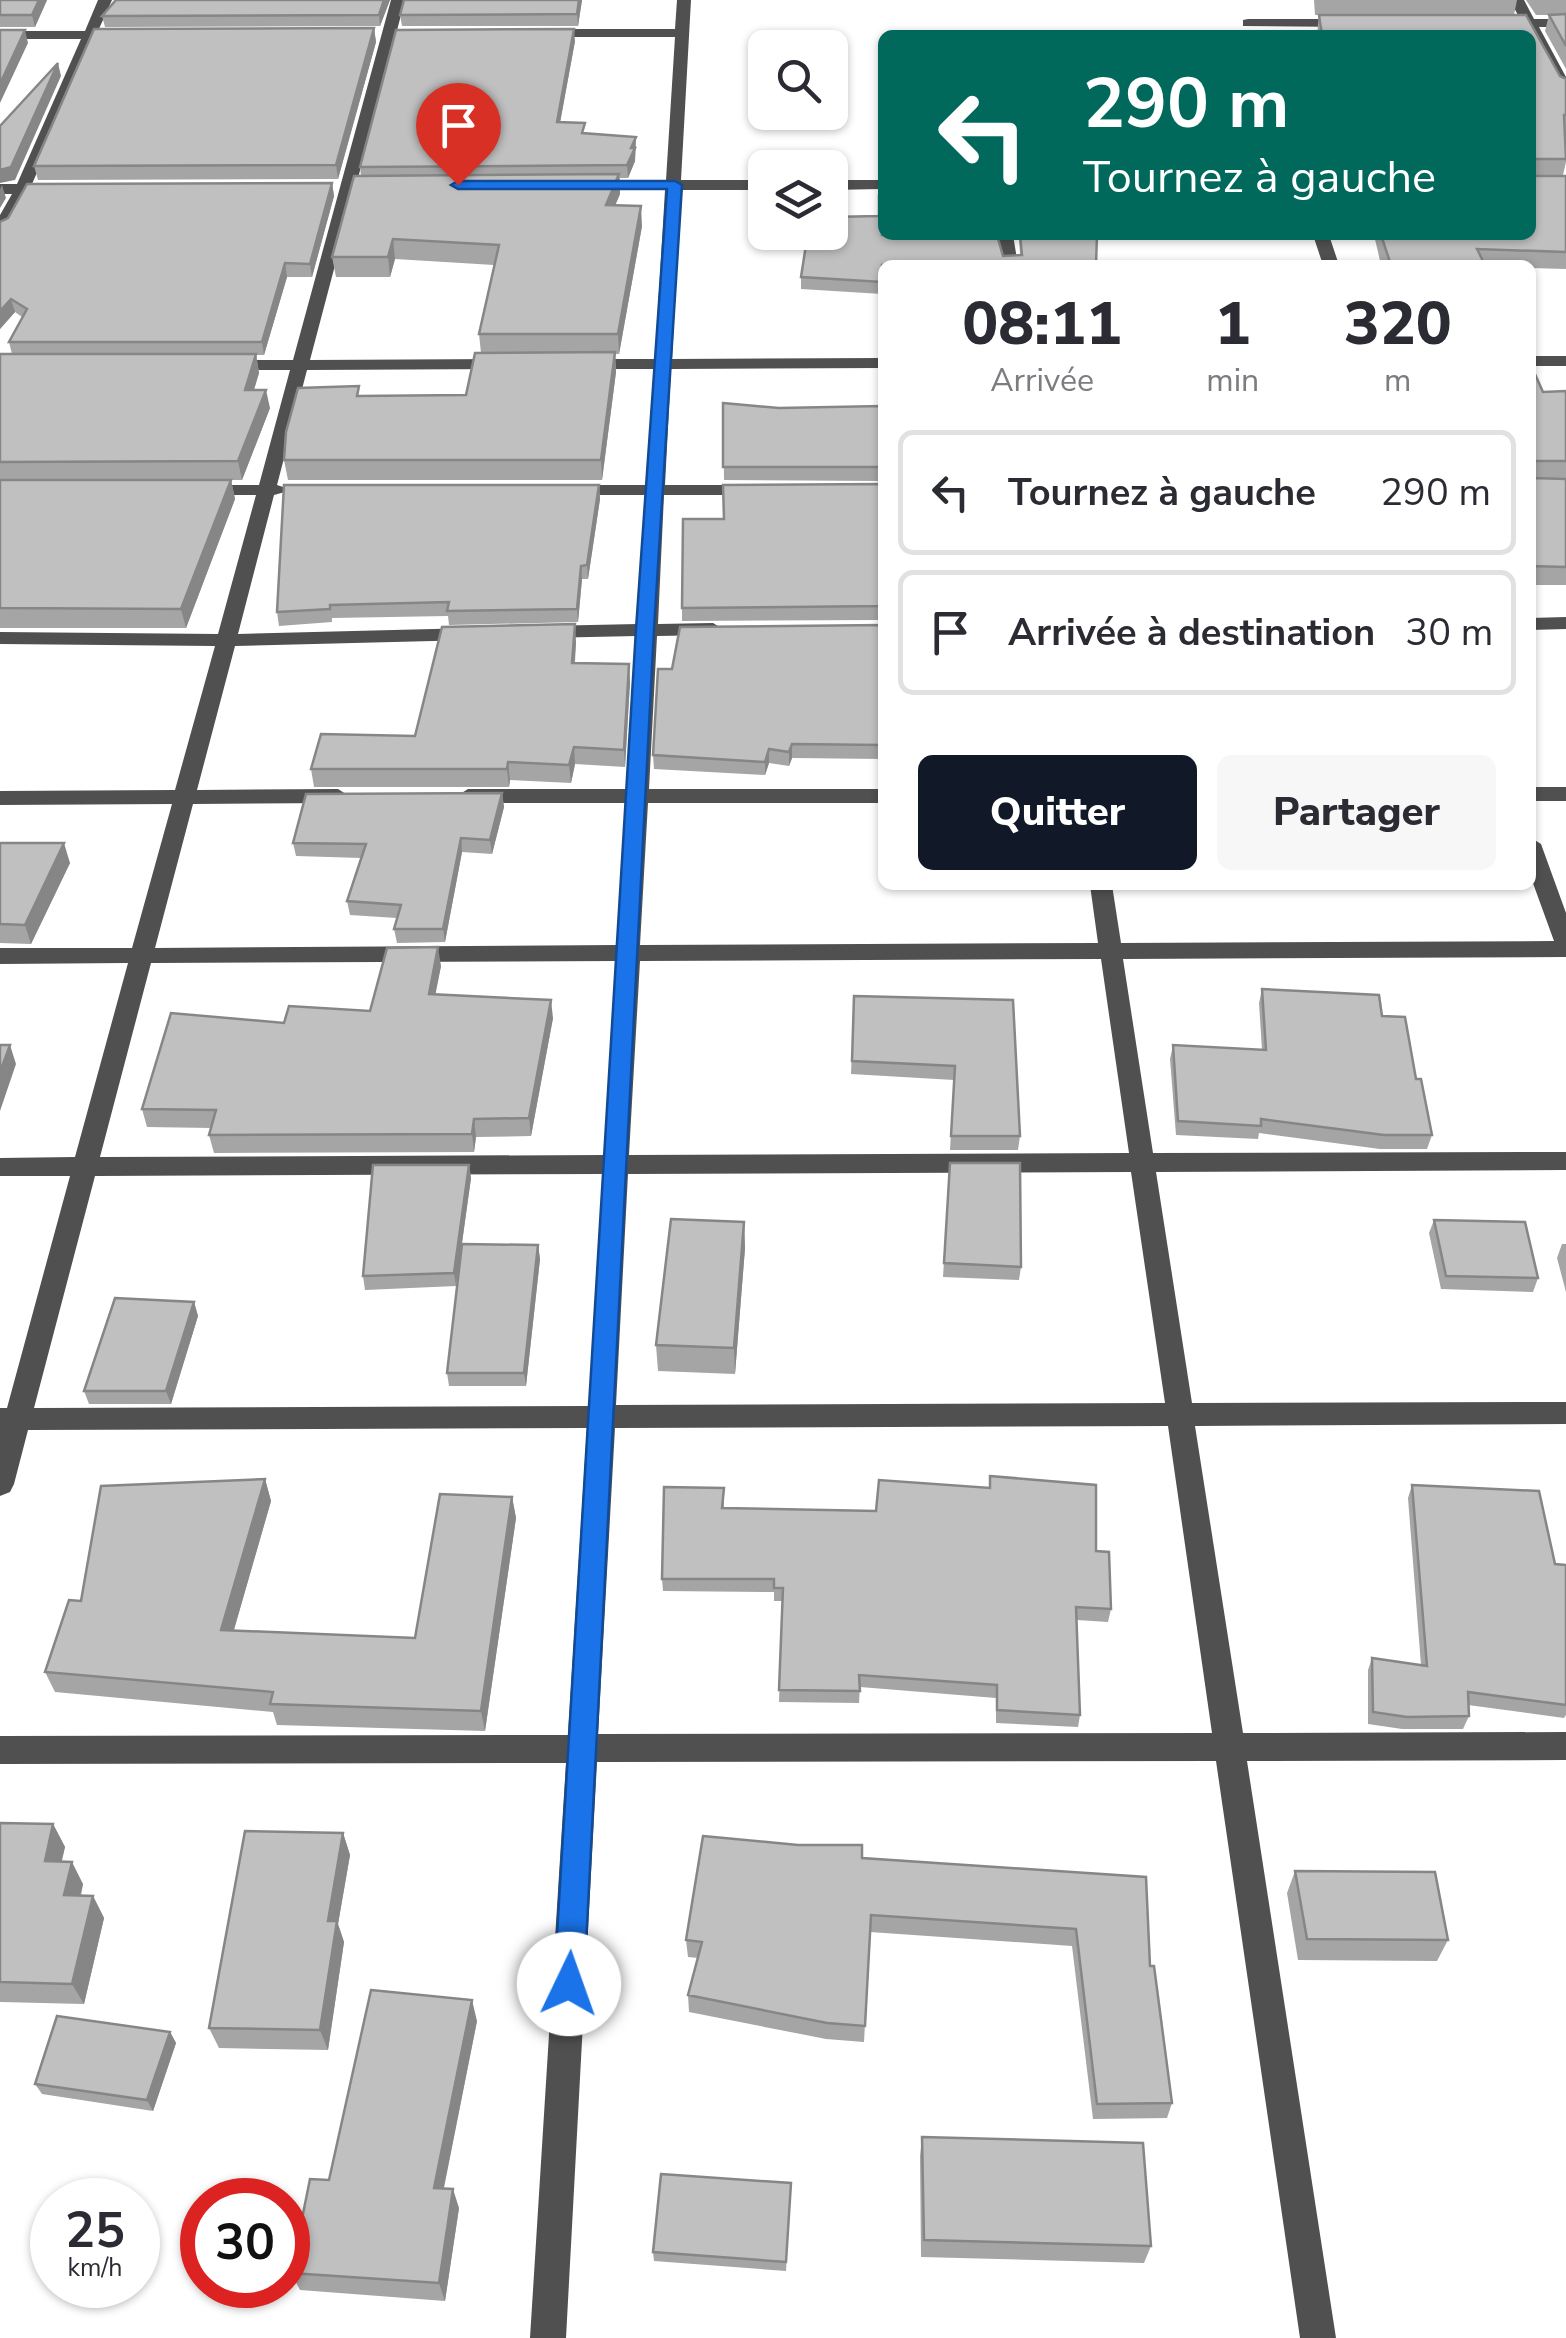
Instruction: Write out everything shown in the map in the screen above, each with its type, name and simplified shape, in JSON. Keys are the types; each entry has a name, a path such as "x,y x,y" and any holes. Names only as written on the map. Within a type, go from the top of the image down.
{"street":[{"path":"0,229 22,190 104,0"},
{"path":"0,1484 9,1419 85,1166 398,0"},
{"path":"548,2338 684,0"},
{"path":"1517,0 1533,30"},
{"path":"1248,23 1360,23"},
{"path":"1473,23 1566,23"},
{"path":"525,33 682,32"},
{"path":"0,36 129,35"},
{"path":"1536,36 1566,90"},
{"path":"560,185 748,185"},
{"path":"848,185 878,185"},
{"path":"0,190 80,189"},
{"path":"1536,361 1566,361"},
{"path":"568,364 878,363"},
{"path":"207,364 530,364"},
{"path":"191,490 306,490"},
{"path":"540,490 770,490"},
{"path":"1536,624 1566,623"},
{"path":"530,632 744,629"},
{"path":"0,638 224,640 492,633"},
{"path":"1536,794 1566,794"},
{"path":"0,798 361,796"},
{"path":"440,796 878,796"},
{"path":"0,956 1566,946 1536,861"},
{"path":"1102,890 1318,2338"},
{"path":"0,1167 1566,1161"},
{"path":"9,1419 1566,1414"},
{"path":"0,1750 1566,1746"}],"building":[{"path":"0,0 39,0 32,15 0,15"},
{"path":"116,0 384,0 379,15 102,16"},
{"path":"404,0 579,0 577,14 400,15"},
{"path":"1566,14 1566,46 1549,15"},
{"path":"1319,15 1526,15 1534,30 1321,30"},
{"path":"374,28 336,165 34,166 94,29"},
{"path":"574,29 557,122 585,123 582,133 636,137 627,165 360,167 396,30"},
{"path":"0,30 25,30 0,84"},
{"path":"1536,33 1560,76 1566,79 1566,159 1536,159"},
{"path":"58,63 11,167 0,170 0,126"},
{"path":"619,174 606,205 641,206 618,334 479,334 499,245 393,239 388,257 332,257 354,176"},
{"path":"1536,176 1566,176 1566,252 1477,249 1482,260 1389,260 1383,240 1536,240"},
{"path":"332,183 310,264 285,263 262,342 9,342 27,309 11,299 0,311 0,222 8,218 27,184"},
{"path":"878,216 878,240 998,240 1003,256 1022,255 1020,240 1097,240 1096,260 878,260 878,282 801,277 805,250 848,250 848,217"},
{"path":"615,352 601,460 284,460 286,432 298,388 359,386 357,396 466,395 475,353"},
{"path":"0,354 256,354 245,390 266,390 238,461 0,462"},
{"path":"1536,376 1543,392 1566,391 1566,461 1536,461"},
{"path":"723,403 779,408 878,406 878,467 723,467"},
{"path":"1536,478 1566,479 1566,567 1536,566"},
{"path":"0,480 231,480 181,609 0,608"},
{"path":"878,484 878,606 682,608 683,519 724,519 723,485"},
{"path":"284,485 599,485 587,565 581,566 577,609 447,611 449,602 330,605 330,609 277,612"},
{"path":"575,624 572,663 629,664 624,750 574,747 569,765 508,762 507,769 311,769 321,734 415,736 442,627"},
{"path":"878,625 878,745 792,744 789,752 769,749 765,762 653,755 658,669 672,669 680,627"},
{"path":"502,793 490,840 461,838 443,929 394,929 401,905 347,901 366,844 293,843 306,794"},
{"path":"0,843 64,843 25,925 0,924"},
{"path":"438,947 429,994 551,1000 529,1118 474,1119 472,1134 209,1135 216,1110 142,1109 171,1013 284,1023 289,1006 370,1011 387,948"},
{"path":"1262,989 1379,995 1382,1016 1405,1017 1416,1079 1421,1079 1432,1135 1384,1135 1261,1119 1261,1126 1178,1121 1173,1045 1266,1050"},
{"path":"854,996 1013,1000 1020,1136 951,1136 955,1066 852,1061"},
{"path":"0,1045 10,1045 0,1072"},
{"path":"950,1163 1020,1163 1021,1267 944,1263"},
{"path":"373,1165 469,1165 454,1273 363,1276"},
{"path":"671,1219 744,1222 734,1348 656,1345"},
{"path":"1434,1220 1525,1222 1538,1278 1446,1276"},
{"path":"462,1244 538,1245 524,1373 447,1373"},
{"path":"115,1298 194,1302 166,1391 84,1391"},
{"path":"990,1476 1096,1485 1096,1551 1109,1552 1111,1609 1076,1607 1080,1715 997,1710 997,1685 859,1675 860,1691 779,1690 783,1588 774,1588 774,1579 662,1579 664,1487 724,1488 722,1508 876,1511 879,1480 990,1488"},
{"path":"265,1479 221,1630 415,1638 440,1494 512,1497 481,1711 270,1704 273,1692 45,1672 69,1600 81,1601 101,1486"},
{"path":"1412,1485 1539,1491 1555,1564 1566,1565 1566,1705 1468,1692 1469,1716 1407,1717 1373,1712 1372,1658 1427,1666"},
{"path":"0,1823 53,1824 45,1861 72,1862 64,1895 93,1896 72,1984 0,1982"},
{"path":"245,1831 343,1833 328,1921 337,1921 320,2030 209,2028"},
{"path":"703,1836 798,1845 862,1845 862,1858 1146,1877 1150,1966 1154,1966 1172,2103 1097,2104 1076,1929 871,1915 865,2026 827,2023 688,1995 702,1942 686,1940"},
{"path":"1295,1871 1435,1872 1448,1940 1307,1939"},
{"path":"371,1990 472,2000 434,2188 453,2189 439,2283 310,2274 310,2179 329,2180"},
{"path":"57,2016 170,2032 147,2100 35,2084"},
{"path":"922,2137 1143,2143 1151,2246 924,2240"},
{"path":"661,2174 791,2183 786,2262 653,2252"}],"route":[{"path":"458,185 675,185 645,629 569,1984"}]}
